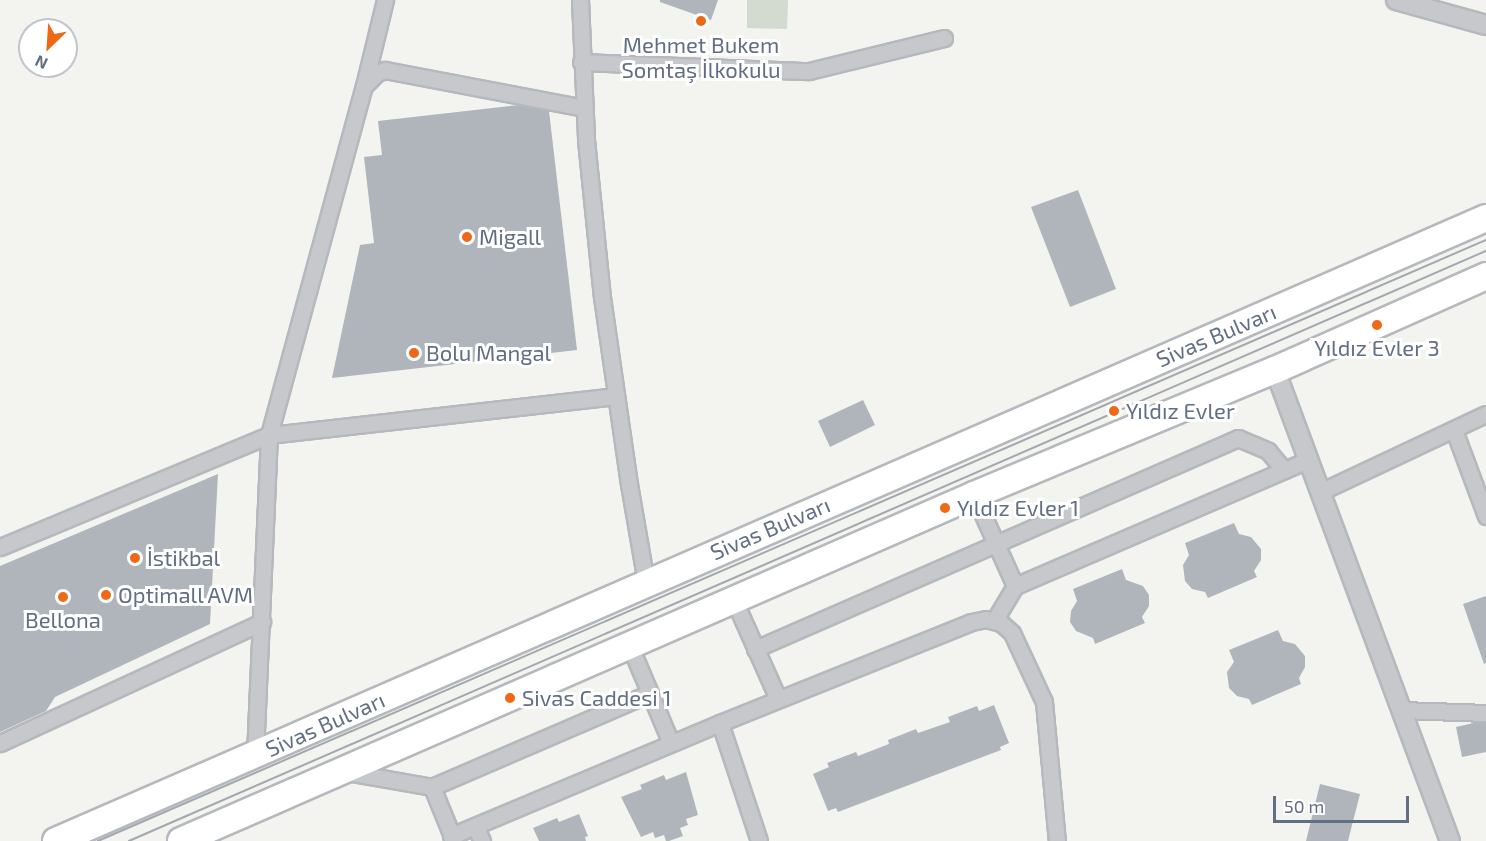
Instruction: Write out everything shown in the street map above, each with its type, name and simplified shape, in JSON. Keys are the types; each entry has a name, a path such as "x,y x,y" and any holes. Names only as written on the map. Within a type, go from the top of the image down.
{"highway":[{"name":"Sivas Bulvarı","path":"56,841 1486,218"},
{"path":"181,841 974,495 1275,370 1486,276"}],"street":[{"path":"255,755 269,435 364,86 385,0"},
{"path":"579,0 584,108 602,297 646,582"},
{"path":"1396,0 1486,25"},
{"path":"581,62 809,71 944,38"},
{"path":"364,86 370,78 385,70 584,108"},
{"path":"1275,370 1450,841"},
{"path":"0,547 269,435 616,396"},
{"path":"1320,492 1486,414"},
{"path":"1454,430 1486,516"},
{"path":"755,649 1238,438 1268,451 1284,470"},
{"path":"994,621 1015,586 1308,460"},
{"path":"974,495 1015,586"},
{"path":"734,600 778,699"},
{"path":"432,787 453,838 475,825 778,699 971,622 994,621 1012,633 1044,702 1057,841"},
{"path":"0,754 5,741 262,622"},
{"path":"630,646 671,743"},
{"path":"343,771 432,787 650,693"},
{"path":"1401,710 1486,713"},
{"path":"720,723 759,841"},
{"path":"475,825 482,841"}],"shaded area":[{"path":"747,0 788,0 787,29 747,28"}],"building":[{"path":"660,0 718,0 711,20 660,2"},
{"path":"518,105 549,111 577,350 332,378 360,245 374,243 364,157 382,155 378,121"},
{"path":"1078,190 1116,289 1070,307 1031,207"},
{"path":"863,400 875,425 830,447 818,421"},
{"name":"Optimall AVM","path":"218,474 210,624 55,697 46,711 0,732 0,566"},
{"path":"1234,523 1239,534 1251,537 1261,549 1261,560 1254,571 1257,577 1208,598 1205,592 1192,589 1185,581 1183,565 1189,555 1185,543"},
{"path":"1122,569 1126,580 1143,586 1149,595 1149,606 1142,617 1145,623 1095,644 1093,638 1076,631 1070,622 1071,611 1077,601 1073,589"},
{"path":"1486,596 1486,663 1484,664 1463,604"},
{"path":"1278,630 1283,641 1295,644 1305,656 1305,667 1299,678 1301,684 1252,705 1249,699 1237,696 1229,688 1227,672 1234,662 1229,650"},
{"path":"994,705 1009,743 1000,747 1001,750 838,812 836,808 828,811 813,774 829,767 827,763 856,752 858,756 889,744 888,740 916,729 918,733 950,722 948,717 977,706 979,711"},
{"path":"1478,722 1486,723 1486,752 1462,757 1456,727"},
{"path":"686,772 698,815 686,819 688,825 680,828 683,836 666,841 664,835 655,838 653,832 641,837 621,797 642,789 640,785 664,775 666,780"},
{"path":"1320,784 1360,794 1348,841 1306,841"},
{"path":"579,814 588,836 585,837 586,841 539,841 533,828 557,818 559,822"}],"tram line":[{"path":"98,841 1486,240"},
{"path":"129,841 1486,251"}],"place":[{"name":"Mehmet Bukem Somtaş İlkokulu","path":"701,21"},
{"name":"Migall","path":"467,237"},
{"name":"Yıldız Evler 3","path":"1377,325"},
{"name":"Bolu Mangal","path":"414,353"},
{"name":"Yıldız Evler","path":"1114,411"},
{"name":"Yıldız Evler 1","path":"945,508"},
{"name":"İstikbal","path":"135,558"},
{"name":"Optimall AVM","path":"106,595"},
{"name":"Bellona","path":"63,597"},
{"name":"Sivas Caddesi 1","path":"510,698"}]}
